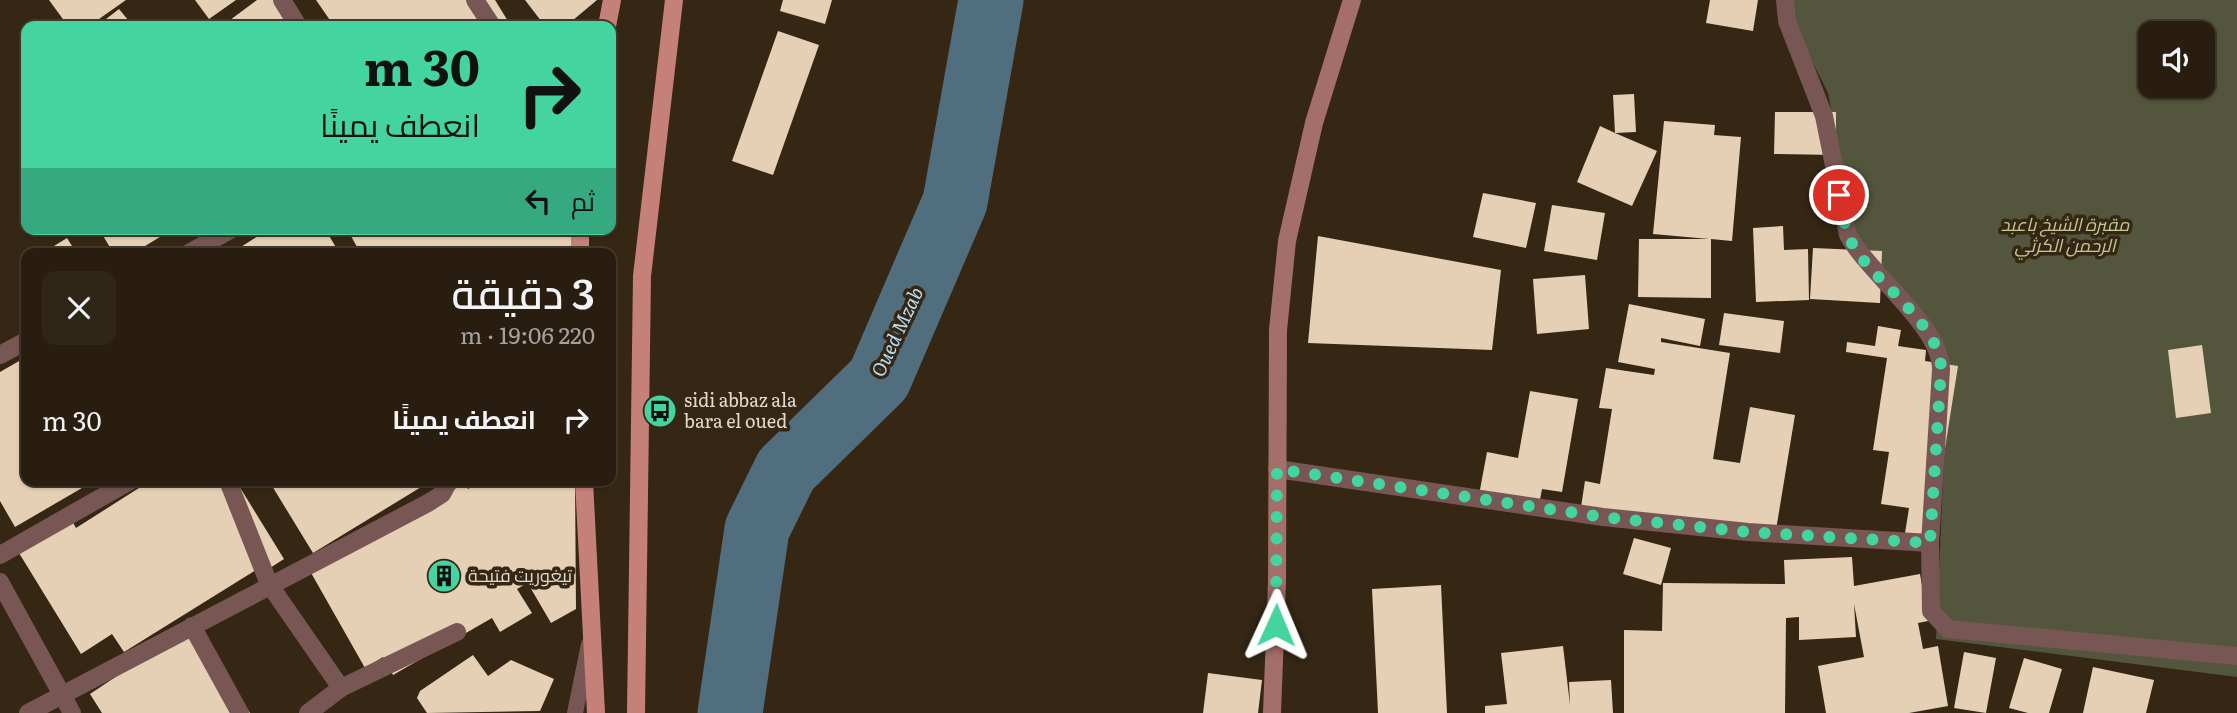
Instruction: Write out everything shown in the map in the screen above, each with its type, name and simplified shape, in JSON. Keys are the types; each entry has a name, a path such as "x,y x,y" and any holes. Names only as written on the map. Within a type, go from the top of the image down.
{"main road":[{"path":"608,21 612,0"},
{"path":"636,713 642,276 674,0"},
{"path":"1272,713 1278,330 1287,241 1314,123 1352,0"},
{"path":"584,486 596,713"}],"street":[{"path":"282,0 295,21"},
{"path":"475,0 489,21"},
{"path":"1785,0 1787,21 1824,116 1848,235 1856,250 1924,328 1939,352 1941,370 1930,543 1931,611 1948,629 2237,656"},
{"path":"198,248 221,235"},
{"path":"0,355 21,344"},
{"path":"1277,469 1603,517 1748,532 1930,543"},
{"path":"0,555 121,486"},
{"path":"230,486 270,584 341,688"},
{"path":"28,713 428,503 442,494 446,486"},
{"path":"0,582 60,696 72,713"},
{"path":"192,626 240,713"},
{"path":"308,713 341,688 457,632"}],"lane":[{"path":"575,713 591,635"}],"green space":[{"name":"مقبرة الشيخ باعبد الرحمن الكرثي","path":"1793,0 2237,0 2237,677 1936,639 1948,367 1856,242 1828,93 1792,21"}],"building":[{"path":"49,0 126,0 96,21 64,21"},
{"path":"195,0 236,0 209,19"},
{"path":"257,0 286,0 301,21 229,21"},
{"path":"316,0 495,0 508,21 331,21"},
{"path":"525,0 597,0 572,21 541,21"},
{"path":"783,0 832,0 825,24 780,11"},
{"path":"1710,0 1758,0 1753,31 1706,23"},
{"path":"119,9 129,21 103,21"},
{"path":"778,31 819,45 773,175 732,161"},
{"path":"1634,94 1636,132 1615,133 1613,95"},
{"path":"1775,112 1836,112 1836,155 1774,154"},
{"path":"1664,121 1715,125 1714,135 1741,137 1732,241 1711,239 1711,298 1638,297 1639,239 1709,239 1653,234"},
{"path":"1600,126 1657,151 1632,206 1577,182"},
{"path":"1483,193 1536,203 1526,248 1473,237"},
{"path":"1552,205 1605,213 1597,260 1544,251"},
{"path":"1783,226 1784,250 1808,249 1809,300 1756,302 1753,228"},
{"path":"103,235 163,235 142,248 110,248"},
{"path":"260,235 329,235 336,248 239,248"},
{"path":"350,235 572,235 572,248 358,248"},
{"path":"1318,236 1501,270 1492,350 1308,343"},
{"path":"67,238 73,248 51,248"},
{"path":"1813,248 1882,251 1880,303 1810,299"},
{"path":"1585,275 1589,329 1537,334 1533,279"},
{"path":"1629,304 1705,319 1700,346 1661,338 1661,342 1730,353 1713,459 1740,463 1750,407 1795,415 1775,536 1581,507 1585,481 1600,484 1612,409 1599,408 1606,368 1654,375 1655,369 1618,362"},
{"path":"1724,313 1784,321 1780,353 1719,345"},
{"path":"1878,326 1901,330 1898,346 1926,350 1925,361 1958,366 1929,550 1903,546 1909,508 1881,504 1889,452 1873,450 1887,358 1846,352 1847,342 1875,346"},
{"path":"2202,345 2211,413 2176,418 2168,350"},
{"path":"21,360 21,486 85,486 15,527 0,501 0,372"},
{"path":"1530,391 1578,399 1562,492 1542,489 1539,505 1479,495 1487,452 1518,458"},
{"path":"142,486 239,486 284,559 259,575 256,570 124,652 112,634 81,654 19,553 72,521 76,528"},
{"path":"272,486 423,486 313,553"},
{"name":"تيغوريت فتيحة","path":"460,486 466,486 468,489 473,486 575,486 576,609 551,623 530,587 531,581 517,589 532,613 500,632 492,618 393,675 383,657 365,668 310,571"},
{"path":"1634,538 1671,548 1661,585 1623,574"},
{"path":"1852,557 1854,586 1920,574 1928,621 1918,623 1923,649 1938,646 1948,706 1909,713 1826,713 1818,666 1864,657 1854,604 1856,637 1799,640 1799,617 1786,618 1785,713 1624,713 1624,630 1662,631 1663,583 1785,584 1784,560"},
{"path":"1441,585 1447,713 1378,713 1372,589"},
{"path":"192,626 250,713 102,713 90,694"},
{"path":"1563,646 1570,705 1569,682 1611,680 1613,713 1485,713 1485,706 1507,704 1501,653"},
{"path":"1964,652 1996,658 1986,713 1954,708"},
{"path":"473,655 488,676 511,660 554,679 540,711 427,713 417,698 420,691"},
{"path":"2024,658 2062,669 2049,713 2028,713 2009,708"},
{"path":"2093,667 2154,680 2146,713 2083,713"},
{"path":"1208,673 1262,680 1258,713 1203,713"}],"waterway":[{"name":"Oued Mzab","path":"730,713 757,529 786,470 879,379 955,202 991,0"}],"place":[{"name":"sidi abbaz ala bara el oued","path":"660,411"},
{"name":"تيغوريت فتيحة","path":"444,576"}],"route":[{"path":"1276,625 1277,469 1603,517 1748,532 1930,543 1941,370 1939,352 1924,328 1856,250 1848,235 1839,195"}]}
